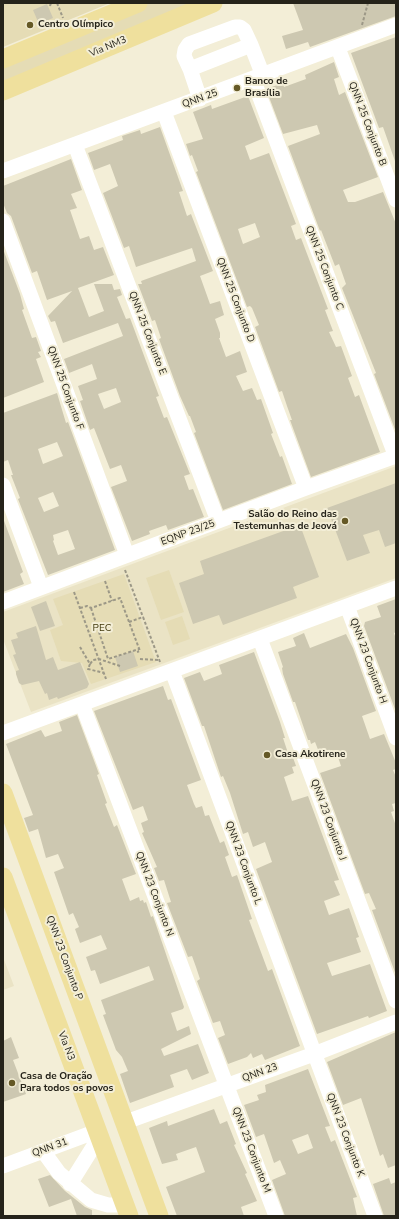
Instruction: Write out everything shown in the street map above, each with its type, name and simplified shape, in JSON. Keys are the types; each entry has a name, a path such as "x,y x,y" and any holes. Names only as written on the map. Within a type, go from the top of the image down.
{"main road":[{"path":"3,59 138,3"},
{"name":"Via NM3","path":"3,91 213,3"},
{"name":"QNN 23 Conjunto P","path":"3,793 123,1123 159,1216"},
{"path":"3,862 12,877 30,928 36,933 43,933 49,929 51,922"},
{"name":"Via N3","path":"3,877 98,1133 129,1212"},
{"path":"34,960 36,952 42,947 49,948 54,952 76,1011 101,1060"}],"street":[{"name":"QNN 25","path":"3,171 338,48 396,25"},
{"name":"QNN 25 Conjunto C","path":"200,98 184,56 185,50 189,44 235,27 244,30 251,45 258,77 396,456"},
{"path":"190,69 251,45"},
{"name":"QNN 25 Conjunto B","path":"338,48 396,200"},
{"name":"QNN 25 Conjunto D","path":"164,112 306,488"},
{"name":"QNN 25 Conjunto E","path":"75,144 218,522"},
{"name":"QNN 25 Conjunto F","path":"3,221 126,561"},
{"name":"EQNP 23/25","path":"3,602 41,587 126,561 218,522 306,488 396,456"},
{"path":"3,485 41,587"},
{"path":"3,733 82,704 166,668 260,638 396,588"},
{"name":"QNN 23 Conjunto H","path":"348,606 396,738"},
{"name":"QNN 23 Conjunto J","path":"260,638 396,1001"},
{"name":"QNN 23 Conjunto L","path":"166,668 314,1054"},
{"name":"QNN 23 Conjunto N","path":"82,704 226,1085"},
{"name":"QNN 23","path":"123,1123 314,1054 396,1022"},
{"name":"QNN 23 Conjunto K","path":"314,1054 375,1216"},
{"name":"QNN 23 Conjunto M","path":"226,1085 276,1216"},
{"path":"70,1184 98,1133"},
{"name":"QNN 31","path":"3,1166 98,1133"},
{"path":"43,1151 59,1173 70,1184 91,1200 129,1212"}],"path":[{"path":"57,3 64,20"},
{"path":"361,28 368,3"},
{"path":"126,561 143,617 159,660 166,668"},
{"path":"105,581 112,601"},
{"path":"74,592 106,679"},
{"path":"80,608 87,606 91,608 120,598 139,649"},
{"path":"91,608 108,659 139,649"},
{"path":"129,622 143,617"},
{"path":"80,647 90,664"},
{"path":"137,652 140,652 139,649"},
{"path":"140,658 159,660"},
{"path":"104,673 88,669 93,660 99,659 120,666"}],"shaded area":[{"path":"396,466 396,578 31,712 3,639 3,612"},
{"path":"3,957 14,986 3,990"}],"green space":[{"name":"Centro Olímpico","path":"3,3 110,3 3,47"},
{"path":"148,3 198,3 3,85 3,64"},
{"path":"169,570 184,612 161,620 146,578"},
{"name":"PEC","path":"124,574 156,662 91,684 82,663 61,661 50,630 63,625 53,599"},
{"path":"182,616 190,639 173,645 165,622"}],"building":[{"path":"293,3 396,3 396,16 310,47 308,42 286,49 282,36 303,30"},
{"path":"47,4 53,18 39,24 33,10"},
{"path":"396,37 395,161 383,127 379,128 351,53"},
{"path":"334,62 339,77 334,79 339,95 345,92 378,177 343,190 348,202 355,202 383,192 396,224 396,432 374,374 376,373 342,288 346,284 339,264 335,266 321,230 320,231 288,146 320,134 317,125 283,134 266,89 283,83 284,87 306,79 305,75"},
{"path":"248,96 264,138 245,146 250,160 269,153 296,224 291,226 296,240 301,238 328,309 325,310 333,331 329,332 336,347 341,346 352,376 348,378 355,397 359,395 380,452 311,477 290,420 292,420 282,391 279,392 255,327 259,325 252,308 250,306 247,307 196,172 198,171 192,155 190,156 186,144 203,139 193,112 211,105 212,109","holes":["255,223 260,237 243,244 238,229"]},
{"path":"160,127 183,191 179,192 187,216 191,214 213,271 200,276 210,304 220,301 224,315 215,319 220,333 219,338 226,357 240,351 247,372 236,376 243,391 252,388 257,400 261,399 273,433 271,434 280,457 282,456 292,484 223,510 194,433 196,432 180,396 159,339 161,338 155,320 152,321 138,284 142,284 141,281 196,261 192,248 136,267 129,246 124,248 103,193 118,186 110,164 94,170 88,153 123,140 122,136 140,130 141,134"},
{"path":"71,159 82,190 71,194 77,208 70,210 80,239 89,236 94,250 103,247 114,275 78,288 89,317 104,311 94,284 112,284 114,290 120,289 122,295 117,297 126,319 130,318 159,396 156,397 164,418 167,417 190,474 184,476 189,490 193,489 204,517 168,530 166,525 149,531 150,534 132,541 111,487 127,481 121,465 110,469 94,428 90,430 80,401 83,400 78,386 97,379 92,364 69,373 64,359 123,336 118,323 63,343 55,321 51,322 48,316 72,291 47,300 37,271 32,273 11,216 7,213 3,203 3,186","holes":["116,388 121,402 104,409 98,394"]},
{"path":"3,249 20,294 24,309 22,310 32,338 36,337 41,351 38,352 41,357 36,359 44,382 3,398"},
{"path":"57,393 66,423 68,422 115,550 48,575 18,499 20,498 11,475 13,475 8,460 3,462 3,413","holes":["57,442 63,456 43,464 38,449","53,492 59,506 44,512 38,498","68,530 75,549 58,555 53,541 53,535"]},
{"name":"Salão do Reino das Testemunhas de Jeová","path":"396,483 396,543 385,547 379,530 363,535 370,553 347,561 327,508"},
{"path":"3,518 23,572 20,574 24,584 3,592"},
{"path":"300,525 319,577 293,587 297,598 223,625 219,615 193,624 179,583 204,574 200,561"},
{"path":"396,599 396,632 394,633 396,639 395,709 364,626 365,622 381,617 377,606"},
{"path":"46,601 55,626 40,631 31,607"},
{"path":"36,626 46,660 53,657 58,670 80,662 89,684 87,688 58,699 57,697 49,700 47,693 45,694 39,681 22,685 19,683 16,671 19,670 13,655 16,654 11,640 18,638 16,633"},
{"path":"304,633 310,648 346,634 353,648 376,711 362,716 370,739 384,734 396,763 396,769 393,770 396,777 396,803 392,804 394,811 391,812 396,826 396,975 372,910 376,909 369,893 365,894 320,773 341,766 336,751 321,757 315,742 311,744 310,740 308,740 295,702 293,702 283,674 283,667 278,652 296,646 293,638"},
{"path":"133,651 138,666 120,672 115,657"},
{"path":"254,652 280,722 288,753 291,752 296,766 292,767 294,773 284,777 292,801 308,796 339,880 334,881 340,895 324,901 329,915 349,908 359,937 356,938 361,952 327,963 332,976 370,964 387,1011 317,1034 256,869 272,862 265,842 253,847 248,832 243,834 230,793 223,776 221,777 204,726 202,726 184,678 200,672 204,681 222,674 219,665"},
{"path":"163,686 168,700 171,699 201,780 187,785 194,804 196,808 202,806 205,816 209,815 220,843 224,841 229,855 225,857 232,877 237,875 252,919 249,920 268,971 272,969 300,1046 265,1060 262,1054 253,1058 251,1053 247,1057 228,1064 218,1038 225,1035 220,1021 213,1023 197,981 200,979 192,956 188,957 167,903 171,902 164,880 159,881 154,868 157,867 142,833 144,832 141,823 148,820 143,806 133,810 94,711"},
{"path":"77,715 99,774 97,775 107,803 105,804 114,827 117,825 136,874 122,879 130,901 139,897 140,901 143,900 144,903 146,902 151,917 153,916 184,1007 183,1009 171,1013 177,1031 189,1026 191,1034 161,1049 164,1056 198,1044 209,1073 192,1080 187,1069 170,1075 174,1087 130,1103 120,1074 128,1071 122,1057 116,1050 103,1015 106,1014 101,1000 154,980 149,966 100,984 95,970 91,971 86,957 107,949 101,935 80,943 75,929 79,927 73,913 69,915 54,872 64,868 58,854 46,858 38,829 29,832 24,818 33,815 6,744 41,730 45,737 62,731 59,722"},
{"path":"396,1032 396,1165 388,1168 383,1154 380,1156 361,1098 343,1105 327,1062"},
{"path":"11,1037 19,1058 13,1060 26,1094 3,1102 3,1041"},
{"path":"308,1069 330,1126 325,1127 331,1142 335,1140 357,1197 353,1198 357,1216 285,1216 272,1180 286,1174 280,1160 274,1163 264,1134 256,1137 244,1105 259,1100 257,1095 266,1092 265,1085","holes":["308,1134 313,1148 298,1154 292,1140"]},
{"path":"214,1109 220,1124 227,1121 236,1144 234,1145 247,1173 245,1174 257,1201 241,1207 244,1216 177,1216 166,1187 205,1172 196,1147 176,1154 178,1160 162,1164 149,1128 167,1121 168,1126"},
{"path":"50,1175 65,1191 85,1207 92,1210 92,1216 77,1216 71,1199 49,1207 38,1179"},
{"path":"389,1178 391,1184 396,1182 396,1216 384,1216 373,1184"}],"place":[{"name":"Centro Olímpico","path":"30,25"},
{"name":"Banco de Brasília","path":"237,88"},
{"name":"Salão do Reino das Testemunhas de Jeová","path":"345,521"},
{"name":"Casa Akotirene","path":"267,755"},
{"name":"Casa de Oração Para todos os povos","path":"12,1083"}]}
